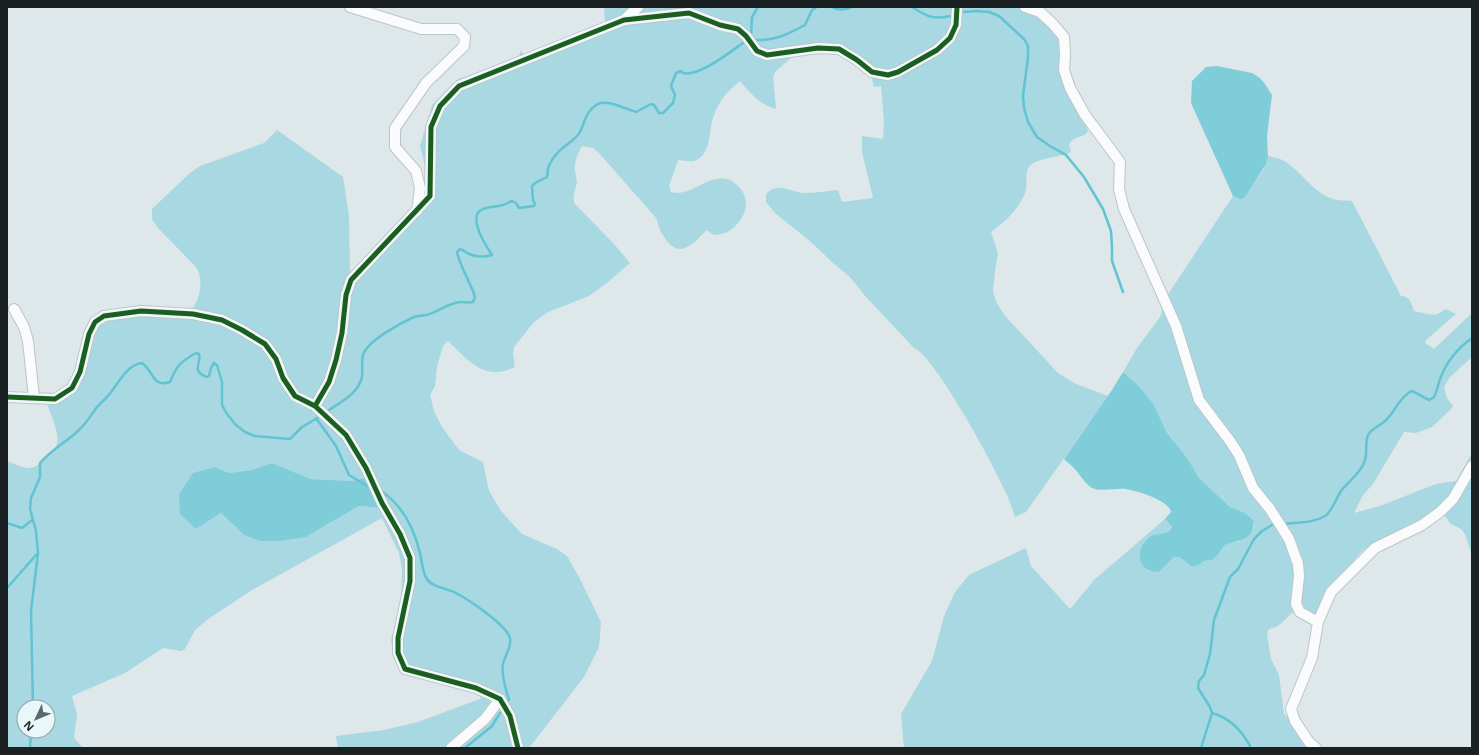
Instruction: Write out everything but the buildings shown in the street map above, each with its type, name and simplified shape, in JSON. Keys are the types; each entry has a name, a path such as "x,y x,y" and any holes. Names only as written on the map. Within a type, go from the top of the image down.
{"street":[{"path":"350,7 421,29 457,29 465,37 464,46 426,83 395,128 395,147 416,171 420,188 417,211"},
{"path":"624,20 638,7"},
{"path":"315,406 328,382 336,360 342,333 346,295 351,280 430,196 431,126 440,106 458,86 624,20 689,13 720,25 738,29 757,51 767,55 818,48 839,49 858,60 872,72 888,75 898,72 937,50 950,38 956,25 957,7"},
{"path":"1025,7 1040,12 1064,37 1064,70 1070,88 1085,115 1120,162 1119,189 1124,209 1176,326 1199,400 1230,441 1239,455 1253,488 1270,509 1289,539 1298,564 1299,576 1296,604 1300,612 1318,622"},
{"path":"14,309 24,327 28,341 34,397"},
{"path":"7,397 55,399 72,388 80,372 88,334 95,322 104,316 142,311 193,314 222,320 265,344 276,360 283,378 295,396 315,406 346,435 366,468 382,503 400,534 410,558 410,581 398,638 398,653 405,669 476,688 500,699 510,716 518,748"},
{"path":"1316,748 1295,721 1291,710 1312,658 1318,622 1331,592 1375,548 1422,524 1440,512 1453,499 1472,466"},
{"path":"451,748 485,719 500,699"}],"shaded area":[{"path":"604,7 1020,7 1034,15 1051,29 1065,48 1066,71 1088,131 1071,142 1069,145 1071,151 1070,153 1035,162 1029,167 1024,196 1007,219 991,232 998,253 993,291 996,302 1005,316 1058,373 1076,384 1108,396 1026,512 1015,517 999,478 977,437 949,390 935,370 923,355 914,348 866,297 850,277 811,242 775,213 766,202 766,194 775,188 784,188 804,193 838,190 842,202 873,198 862,152 862,136 883,139 884,121 881,86 874,87 868,65 860,56 855,52 840,46 793,56 775,72 773,77 776,109 761,102 740,81 724,96 716,109 712,120 709,141 704,153 700,158 694,161 678,160 669,186 671,192 678,193 685,192 712,180 728,179 733,182 743,193 746,205 742,217 734,227 726,233 714,235 707,230 685,248 681,249 672,246 668,243 659,228 657,219 599,153 593,148 582,146 575,164 577,182 574,196 575,204 614,244 630,263 589,296 548,312 534,322 514,347 513,354 515,367 502,372 483,369 470,362 448,341 443,346 437,366 435,386 430,395 434,411 442,427 459,450 483,462 489,491 501,511 522,534 557,549 567,556 601,622 599,647 584,677 529,748 338,748 336,736 384,730 418,722 480,699 482,696 480,693 405,674 394,659 391,640 401,606 402,569 399,553 382,518 252,590 208,619 195,630 185,649 181,651 163,648 125,673 72,696 77,714 74,738 83,748 7,748 7,461 20,466 29,468 33,467 38,465 55,448 57,443 57,433 47,404 71,387 89,335 107,316 184,315 195,305 200,289 200,277 196,267 158,228 152,219 152,209 190,173 200,166 264,143 277,130 343,177 349,216 350,274 412,210 424,195 428,178 420,146 432,105 458,79 510,61 519,56 521,50 526,60 605,23","holes":["272,463 311,479 353,481 368,477 380,508 359,506 306,537 281,541 260,541 244,535 221,513 196,529 215,467 229,473 251,470"]},
{"path":"1217,66 1252,73 1260,78 1272,95 1267,136 1268,156 1266,164 1245,197 1241,199 1233,196 1191,103 1192,81 1206,67"},
{"path":"1268,156 1278,158 1287,163 1325,196 1335,200 1352,201 1401,296 1409,299 1414,311 1436,315 1446,309 1456,314 1426,340 1425,343 1434,349 1472,313 1472,357 1450,377 1444,387 1447,398 1453,406 1432,427 1416,433 1404,432 1373,484 1363,495 1354,513 1380,506 1436,484 1456,481 1472,453 1472,555 1465,534 1461,529 1451,524 1442,512 1365,549 1360,553 1337,581 1318,617 1295,610 1277,627 1268,630 1267,635 1271,659 1279,675 1284,714 1314,748 904,748 901,714 932,661 944,616 955,592 969,575 1026,548 1031,566 1069,608 1071,608 1094,580 1165,519 1172,527 1165,534 1161,534 1159,572 1174,557 1181,558 1192,567 1199,565 1204,561 1212,560 1225,545 1231,542 1238,542 1254,528 1254,521 1249,516 1230,507 1199,478 1188,459 1167,433 1153,403 1140,387 1123,372 1137,348 1160,317 1167,296 1233,196 1238,198 1248,192 1263,170"},
{"path":"1123,372 1140,387 1153,403 1167,433 1188,459 1199,478 1230,507 1243,512 1254,521 1251,533 1248,536 1244,539 1225,545 1212,560 1204,561 1199,565 1192,567 1181,558 1174,557 1159,572 1146,569 1140,558 1141,549 1145,541 1151,536 1165,533 1170,530 1172,527 1165,519 1171,512 1169,508 1159,500 1131,490 1099,490 1092,488 1064,459"},
{"path":"272,463 311,479 353,481 368,477 380,508 359,506 306,537 281,541 260,541 244,535 221,513 196,529 180,514 179,494 193,473 215,467 229,473 251,470"}],"waterway":[{"path":"751,36 752,17 758,7"},
{"path":"753,40 774,38 798,29 805,25 812,10 817,7"},
{"path":"832,7 842,10 852,7"},
{"path":"912,7 921,13 934,17 939,18 950,16"},
{"path":"964,12 989,12 999,16 1024,39 1028,46 1023,96 1024,108 1028,122 1037,137 1066,155 1084,177 1103,209 1111,231 1112,261 1123,292"},
{"path":"326,412 343,401 357,388 362,376 363,355 366,349 378,338 414,317 430,314 453,303 473,302 475,297 460,263 457,252 460,249 475,256 492,255 479,232 476,219 477,214 481,210 489,207 503,205 512,201 516,203 519,208 534,206 532,186 547,177 548,169 552,160 559,151 573,140 580,132 586,116 594,107 598,104 607,103 636,112 651,104 654,105 659,113 663,113 673,103 675,95 671,86 676,73 681,71 683,73 690,73 706,68 723,58 743,43 747,42"},
{"path":"1282,524 1309,522 1325,516 1332,508 1341,491 1363,465 1366,458 1368,435 1392,414 1402,398 1411,391 1429,400 1434,397 1440,379 1449,362 1457,351 1472,338"},
{"path":"33,699 31,611 38,553 36,531 30,509 31,498 40,477 40,463 81,428 126,372 142,363 146,366 156,381 160,383 170,382 180,364 196,353 199,354 200,358 198,370 202,375 207,377 209,376 214,363 217,365 222,382 222,405 227,414 236,425 245,432 255,436 290,439 302,427 321,416"},
{"path":"316,418 336,446 349,475 367,486"},
{"path":"380,490 394,502 406,517 420,553 424,573 429,582 435,586 454,592 467,600 494,619 507,632 510,638 510,645 504,661 503,671 504,682 509,699 508,701"},
{"path":"7,523 22,528 32,520"},
{"path":"1201,748 1212,713 1198,688 1199,681 1204,675 1210,654 1214,620 1230,577 1238,569 1254,539 1262,531 1272,525"},
{"path":"7,588 37,554"},
{"path":"465,748 492,726 500,713"},
{"path":"1212,713 1225,718 1235,726 1244,736 1251,748"},
{"path":"30,748 31,739"}],"cycle path":[{"path":"315,406 329,382 336,360 342,333 346,295 351,280 430,196 431,127 440,106 459,86 624,20 689,13 720,25 738,29 746,36 757,51 767,55 818,48 839,49 857,60 872,72 888,75 898,72 937,50 950,38 956,25 957,7"},
{"path":"7,397 55,399 72,388 80,372 89,334 95,322 104,316 141,311 193,314 222,320 265,344 276,359 283,378 295,396 315,406 346,435 366,468 382,503 400,534 410,558 410,581 398,638 398,653 405,669 476,688 500,699 510,716 518,748"}]}
